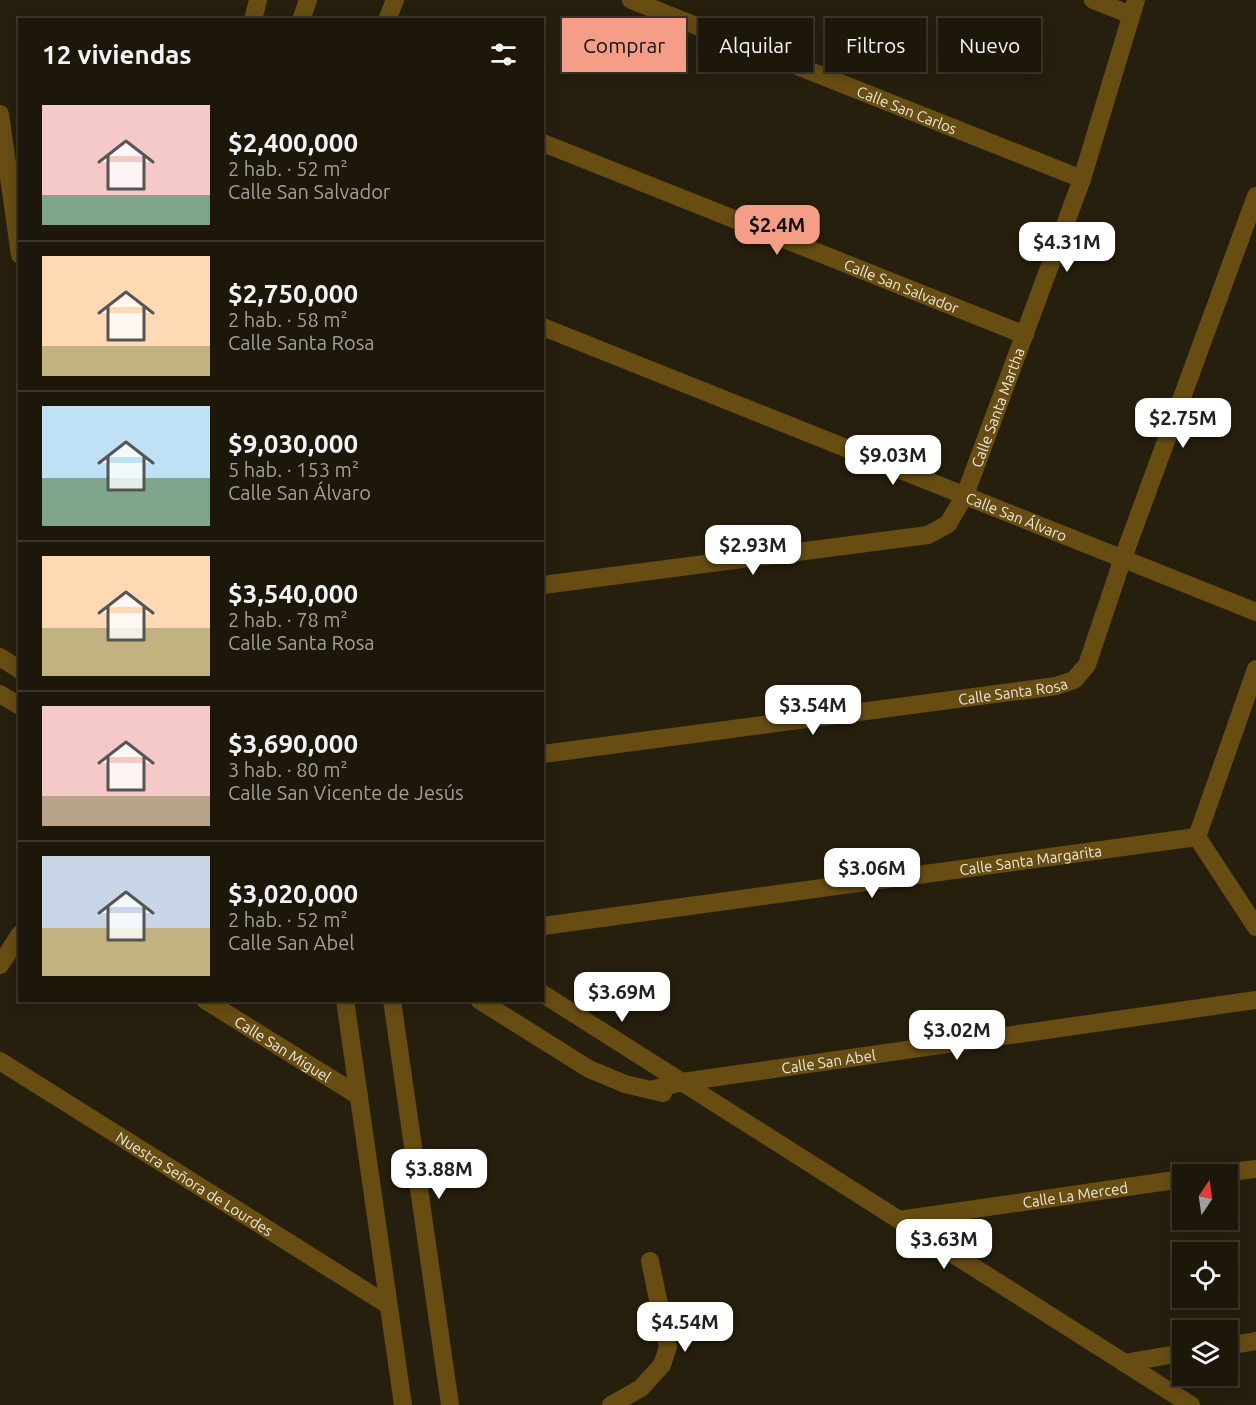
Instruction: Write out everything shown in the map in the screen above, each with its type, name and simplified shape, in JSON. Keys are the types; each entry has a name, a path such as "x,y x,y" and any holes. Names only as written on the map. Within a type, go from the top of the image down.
{"street":[{"path":"254,18 258,0"},
{"path":"302,18 308,0"},
{"path":"388,18 395,0"},
{"name":"Calle San Carlos","path":"631,0 1082,179"},
{"path":"1093,0 1134,8"},
{"name":"Calle Santa Martha","path":"544,585 928,536 948,524 965,495 1082,179 1134,8"},
{"path":"0,114 18,241"},
{"name":"Calle San Salvador","path":"544,143 1025,335"},
{"name":"Calle Santa Rosa","path":"544,754 1056,686 1074,681 1087,665 1123,558 1256,196"},
{"name":"Calle San Álvaro","path":"544,327 1256,612"},
{"path":"0,657 18,669"},
{"path":"1256,669 1197,837 1256,927"},
{"path":"0,694 18,705"},
{"name":"Calle Santa Margarita","path":"544,926 1197,837"},
{"path":"0,964 18,937"},
{"path":"544,995 1191,1405"},
{"name":"Calle San Abel","path":"651,1090 682,1082 1256,1000"},
{"name":"Calle San Miguel","path":"209,1002 359,1096"},
{"path":"345,1002 403,1405"},
{"path":"392,1002 450,1405"},
{"path":"483,1002 589,1070 625,1084 717,1104"},
{"name":"Nuestra Señora de Lourdes","path":"0,1062 388,1305"},
{"path":"1238,1171 1256,1168"},
{"name":"Calle La Merced","path":"899,1220 1172,1180"},
{"path":"611,1405 641,1388 662,1365 668,1347 650,1261"},
{"path":"1238,1344 1256,1341"},
{"path":"1124,1363 1172,1355"}]}
